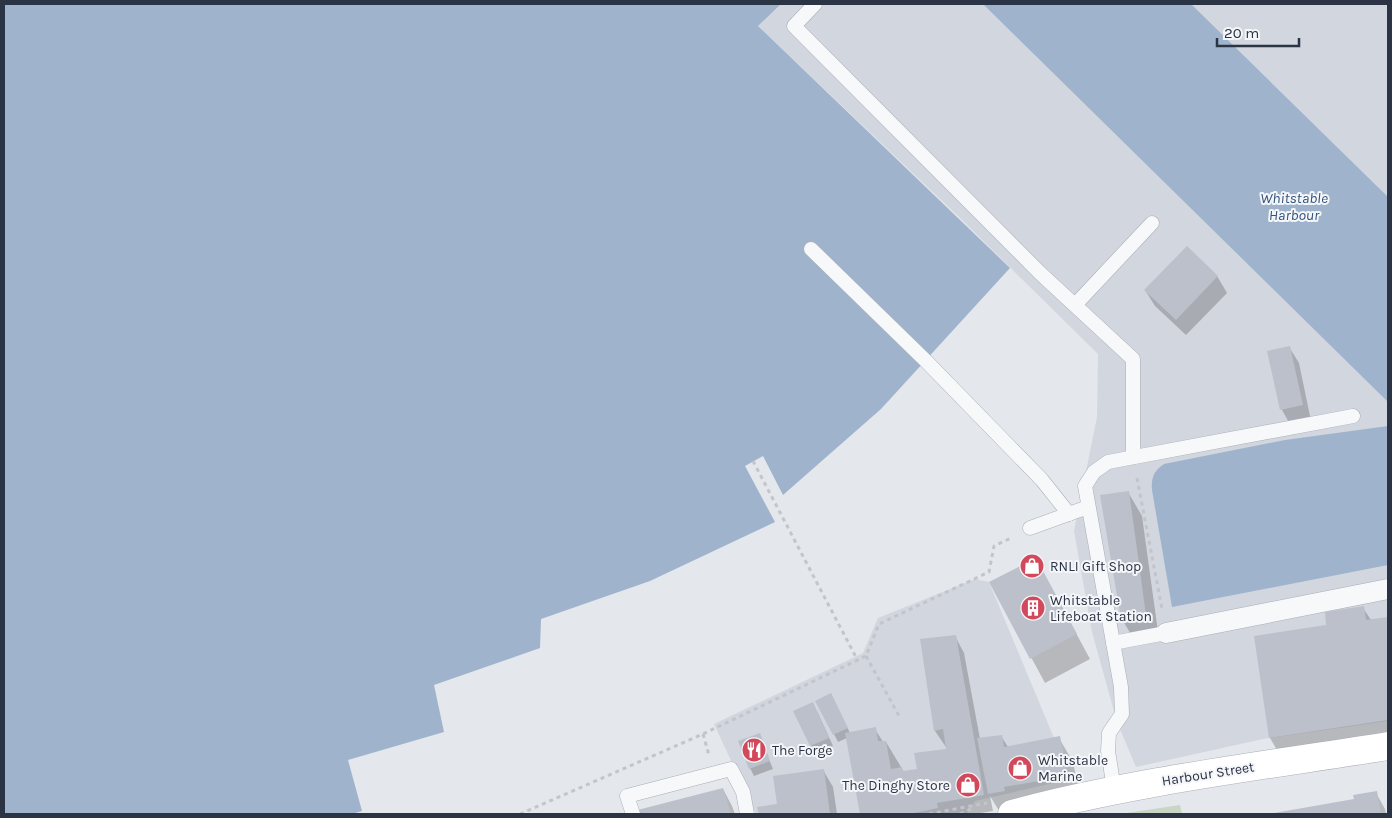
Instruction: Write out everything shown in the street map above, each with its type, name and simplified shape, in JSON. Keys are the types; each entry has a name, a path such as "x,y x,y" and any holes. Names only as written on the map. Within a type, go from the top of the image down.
{"main road":[{"name":"Harbour Street","path":"1012,814 1037,810 1114,789 1388,746"}],"street":[{"path":"1166,633 1388,589"}],"lane":[{"path":"815,4 794,26 1040,274 1133,359 1133,457"},
{"path":"1075,305 1152,223"},
{"path":"811,249 926,361 1015,452 1042,480 1069,514"},
{"path":"1114,789 1108,751 1109,733 1122,714 1121,687 1085,486 1094,472 1108,462 1353,416"},
{"path":"1030,528 1088,507"},
{"path":"1113,642 1166,633"},
{"path":"633,814 627,796 731,769 743,792 747,814"}],"path":[{"path":"1133,457 1166,633"},
{"path":"753,461 858,661"},
{"path":"520,814 703,734 858,661 866,656 879,624 989,572 994,546 1030,528"},
{"path":"866,656 899,716"},
{"path":"960,814 979,806"}],"shaded area":[{"path":"781,4 1388,4 1388,721 1263,739 1136,767 1117,722 1092,632 1074,531 1097,417 1098,354 960,218 758,26"},
{"path":"975,579 989,582 1071,779 975,801 967,814 756,814 714,724 863,653 878,618"}],"green space":[{"path":"1180,805 1182,814 1120,814"}],"water":[{"path":"4,4 781,4 758,26 1010,268 881,409 783,495 763,456 745,466 775,522 650,581 541,619 540,648 434,685 444,732 348,760 362,811 352,814 4,814"},
{"name":"Whitstable Harbour","path":"983,4 1191,4 1388,197 1388,402"},
{"path":"1388,426 1388,565 1172,607 1152,490 1154,475 1164,464 1285,440"}],"building":[{"path":"1187,246 1218,276 1176,320 1144,290"},
{"path":"1290,346 1303,405 1280,410 1267,351"},
{"path":"1129,491 1146,615 1121,619 1100,495"},
{"name":"Whitstable Lifeboat Station","path":"1036,558 1077,634 1030,659 989,582"},
{"path":"1364,606 1366,620 1388,617 1388,720 1269,738 1254,636 1326,625 1325,612"},
{"path":"956,635 984,795 937,803 938,808 909,814 860,814 845,733 876,727 878,741 886,741 891,769 902,767 903,771 917,769 914,753 946,749 943,729 934,731 920,639"},
{"path":"831,693 848,728 833,735 815,701"},
{"path":"813,702 829,738 810,746 793,711"},
{"path":"760,733 770,761 749,769 738,741"},
{"path":"1002,735 1004,747 1060,736 1068,776 1004,787 1005,791 988,794 977,738"},
{"path":"824,769 830,814 759,814 757,807 777,804 773,776"},
{"path":"723,788 731,814 622,814"},
{"path":"1377,791 1381,814 1269,814 1354,799 1353,795"}],"place":[{"name":"RNLI Gift Shop","path":"1032,566"},
{"name":"Whitstable Lifeboat Station","path":"1033,608"},
{"name":"The Forge","path":"754,750"},
{"name":"Whitstable Marine","path":"1020,768"},
{"name":"The Dinghy Store","path":"968,785"}]}
